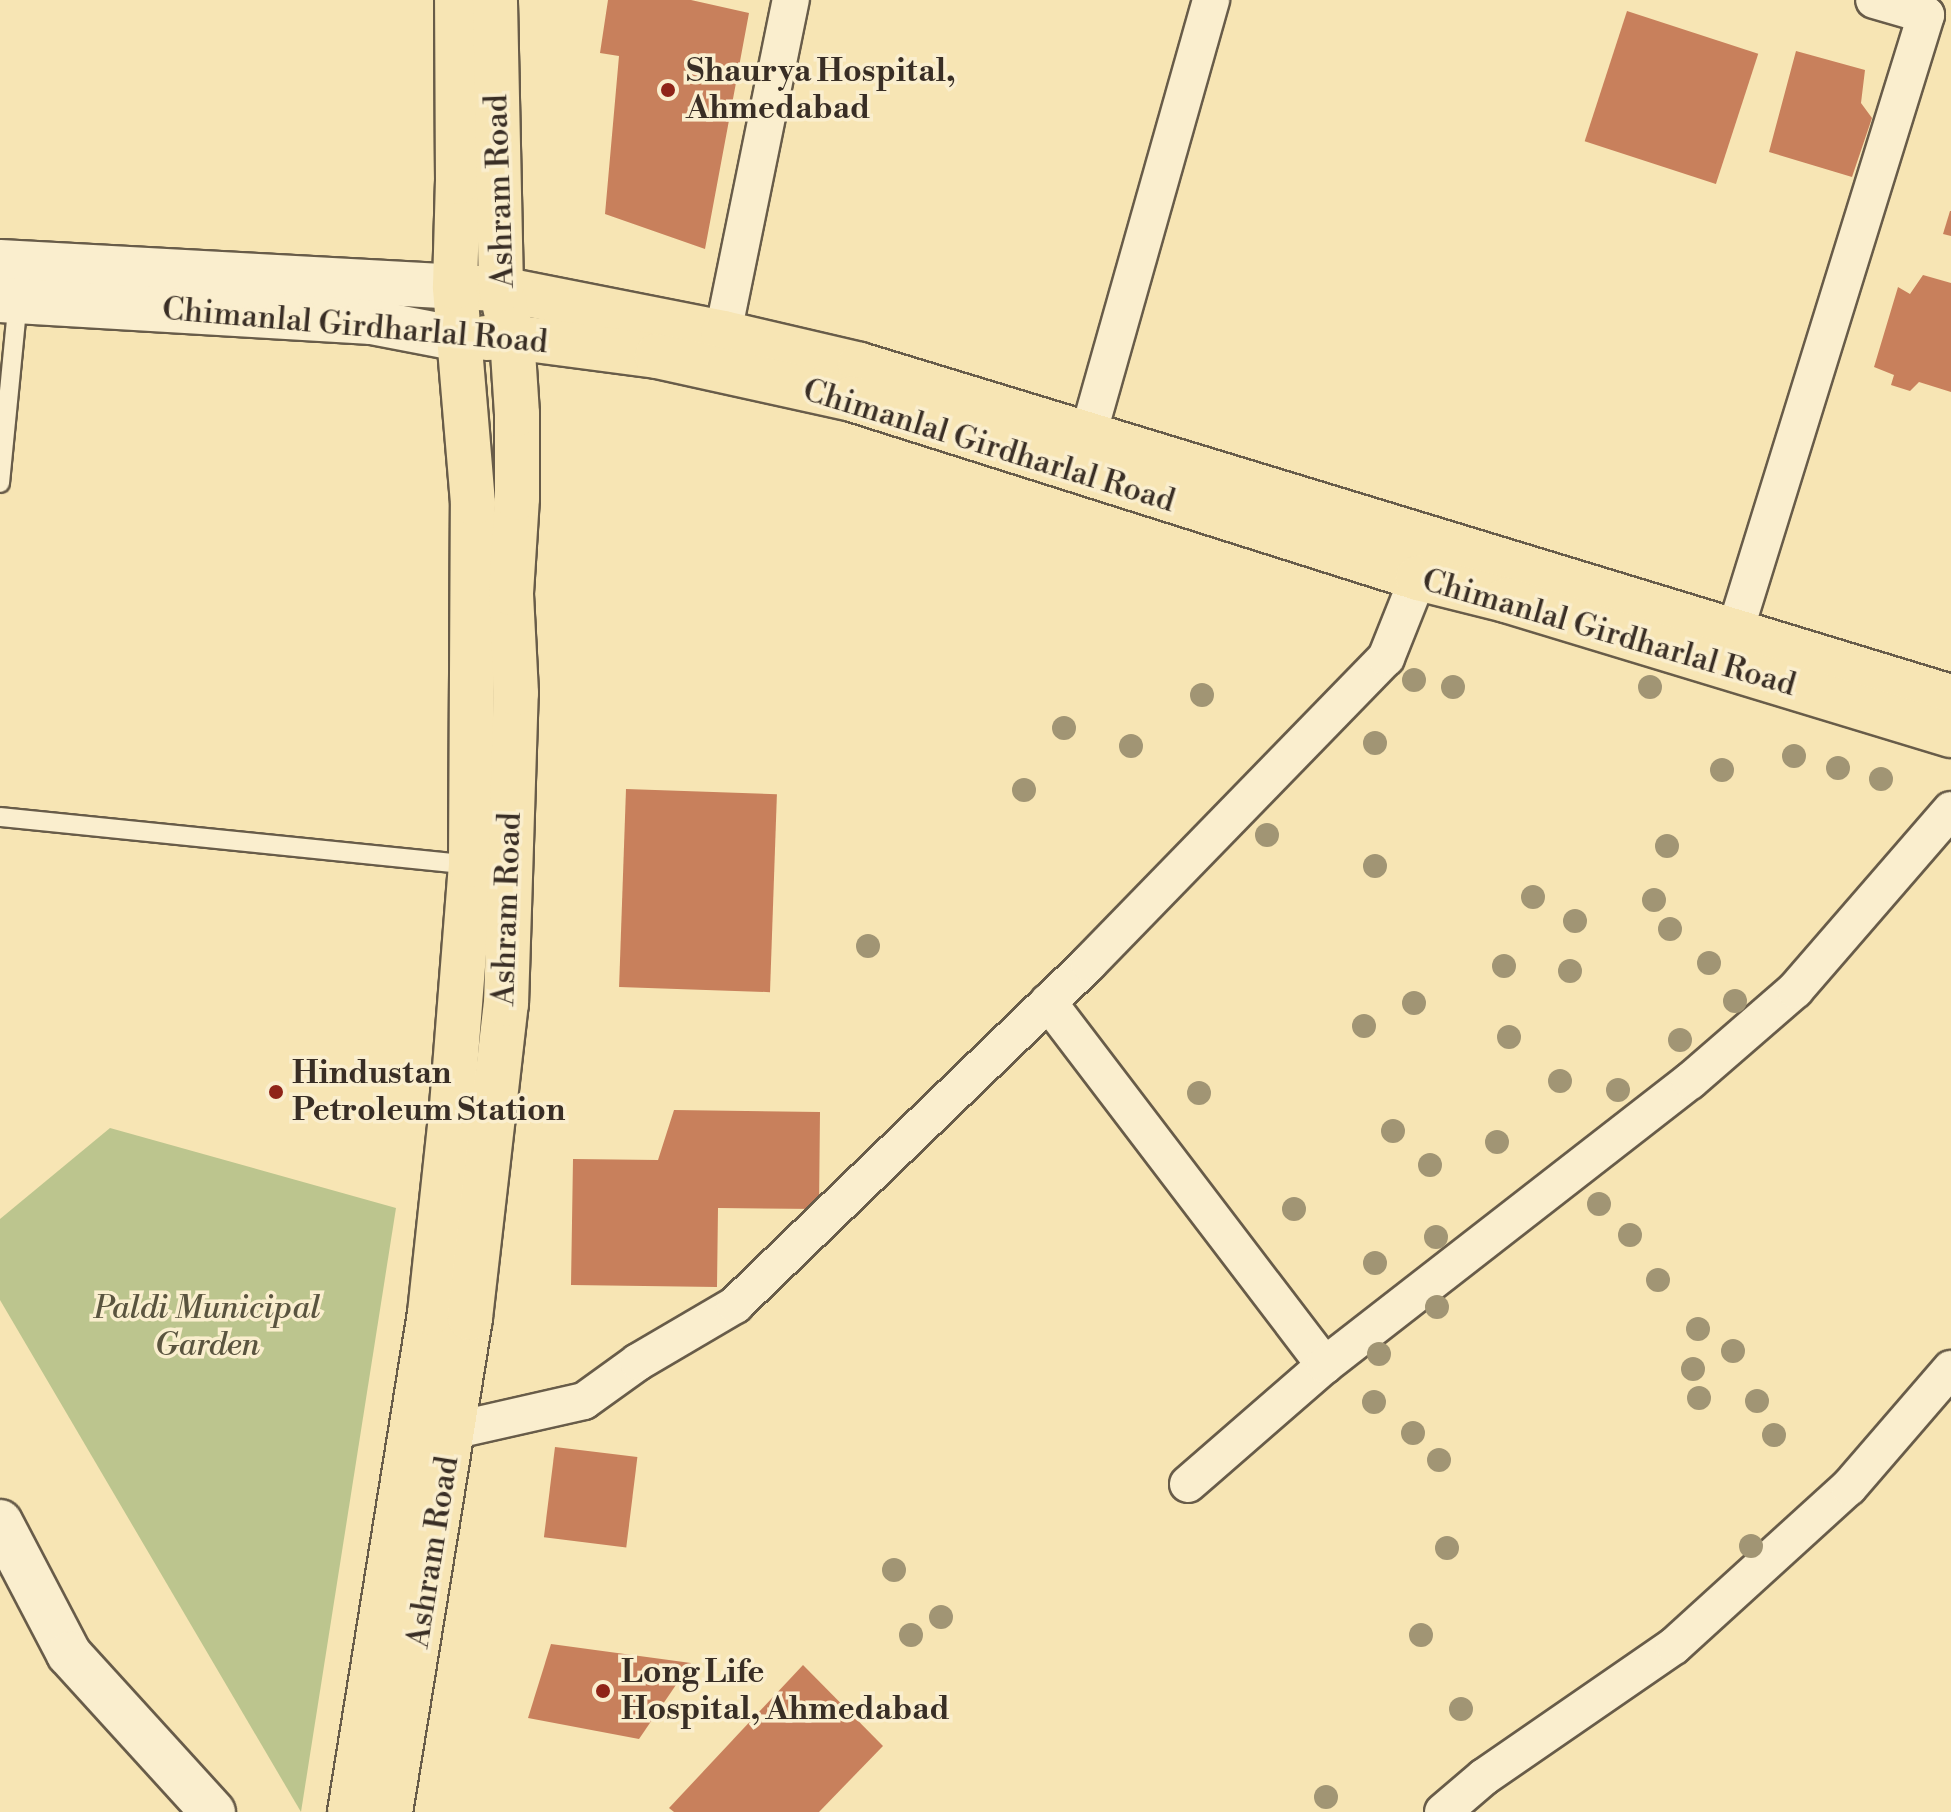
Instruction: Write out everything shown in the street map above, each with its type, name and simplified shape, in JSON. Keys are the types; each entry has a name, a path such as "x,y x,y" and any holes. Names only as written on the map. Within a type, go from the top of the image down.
{"main road":[{"name":"Ashram Road","path":"350,1812 430,1313 452,1106 471,865 473,503 455,287 457,0"},
{"name":"Ashram Road","path":"390,1812 470,1318 506,1004 516,693 511,593 517,498 517,414 512,337 501,289 495,0"},
{"name":"Chimanlal Girdharlal Road","path":"0,262 501,289 723,333 860,365 1951,697"},
{"name":"Chimanlal Girdharlal Road","path":"9,300 371,322 459,339 512,337 657,356 852,399 1418,578 1506,600 1951,735"},
{"path":"0,1522 69,1654 213,1812"}],"street":[{"path":"723,333 791,0"},
{"path":"1088,435 1211,0"},
{"path":"1735,631 1929,7 1874,0"},
{"path":"452,1431 584,1401 638,1362 735,1305 1048,1002 1386,658 1418,578"},
{"path":"1188,1484 1325,1365 1690,1081 1795,990 1951,810"},
{"path":"1048,1002 1325,1365"},
{"path":"1443,1812 1484,1777 1674,1646 1849,1487 1951,1369"}],"lane":[{"path":"0,483 9,300"},
{"path":"0,817 471,865"}],"green space":[{"name":"Paldi Municipal Garden","path":"110,1128 396,1208 301,1812 0,1300 0,1219"}],"building":[{"path":"608,0 691,0 749,13 705,249 605,214 619,56 600,53"},
{"path":"1627,11 1758,54 1716,184 1585,141"},
{"path":"1796,51 1865,70 1861,103 1872,118 1852,177 1769,152"},
{"path":"1951,211 1951,236 1943,234"},
{"path":"1923,275 1951,283 1951,392 1919,382 1910,391 1891,385 1894,375 1874,367 1898,287 1910,294"},
{"path":"626,789 777,794 770,992 619,987"},
{"path":"674,1110 820,1112 819,1209 718,1208 717,1287 571,1285 573,1159 658,1160"},
{"path":"555,1447 637,1457 626,1547 544,1537"},
{"path":"551,1644 691,1663 639,1739 528,1718"},
{"path":"803,1665 883,1746 819,1812 674,1812 669,1808"}],"place":[{"name":"Shaurya Hospital, Ahmedabad","path":"668,90"},
{"name":"Hindustan Petroleum Station","path":"276,1092"},
{"name":"Long Life Hospital, Ahmedabad","path":"603,1691"}]}
